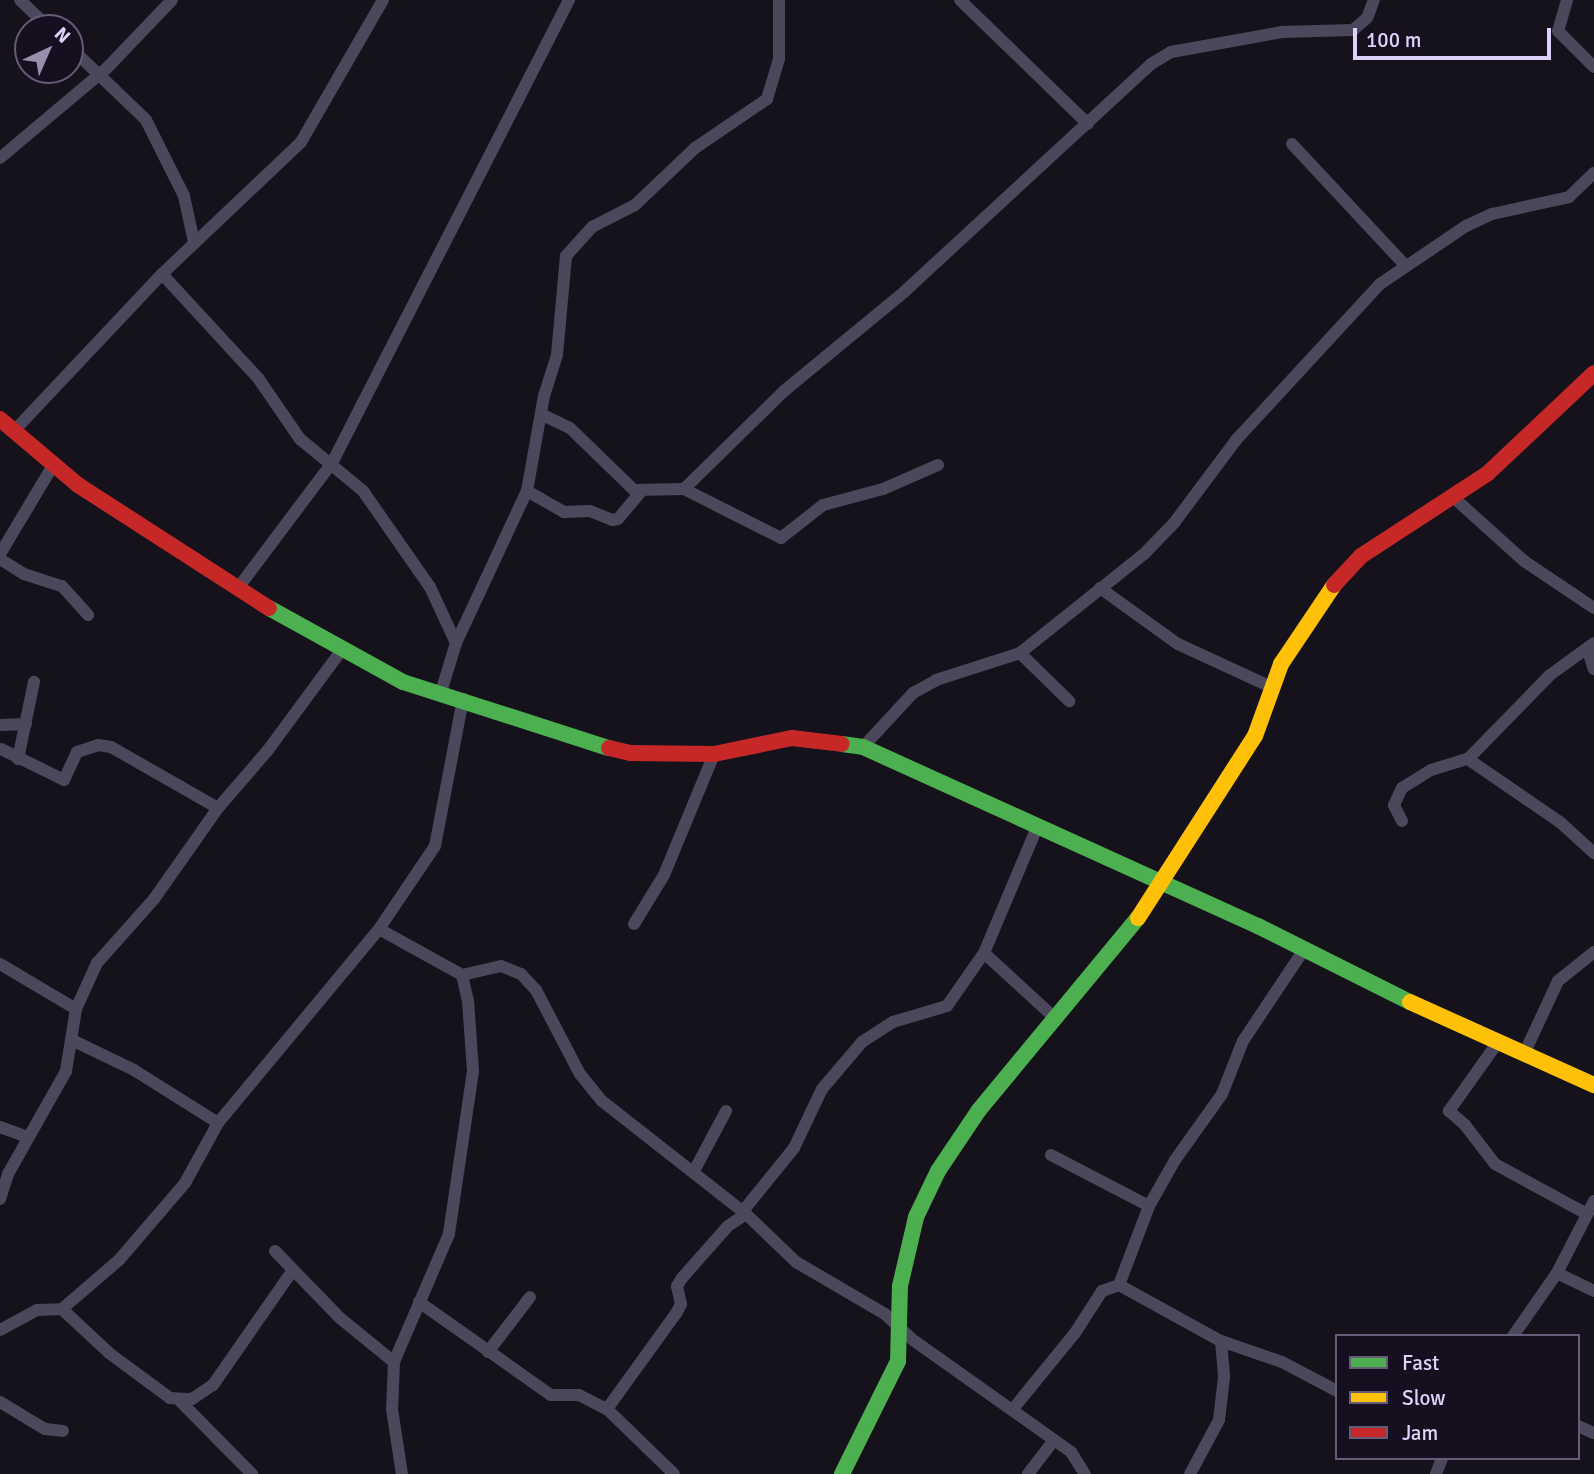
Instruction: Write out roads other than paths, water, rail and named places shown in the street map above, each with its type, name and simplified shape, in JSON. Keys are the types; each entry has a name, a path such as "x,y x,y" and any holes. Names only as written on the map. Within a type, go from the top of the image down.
{"street":[{"path":"20,0 34,14"},
{"path":"0,158 99,75 172,0"},
{"path":"383,0 301,142 194,242 5,427 52,467 239,589 341,651 402,682 463,699 604,747 648,755 714,754 792,738 863,747 1305,948 1381,989 1594,1086"},
{"path":"239,589 332,463 569,0"},
{"path":"441,692 456,643 527,491 546,385 556,355 566,256 592,227 635,205 695,148 767,99 779,59 779,0"},
{"path":"960,0 1088,124"},
{"path":"684,489 783,391 904,292 1088,124 1134,77 1171,52 1282,32 1353,30 1367,18 1374,0"},
{"path":"1567,0 1558,31 1594,67"},
{"path":"84,61 137,110 152,130 184,196 194,242"},
{"path":"1292,144 1405,265"},
{"path":"863,747 913,693 936,680 1020,653 1161,538 1236,440 1308,359 1356,306 1405,265 1492,214 1569,197 1594,173"},
{"path":"162,274 258,378 300,439 363,491 409,554 441,608 456,643"},
{"path":"842,1474 898,1361 900,1286 916,1217 938,1171 979,1110 1055,1018 1105,964 1163,885 1255,736 1281,664 1352,563 1487,474 1594,373"},
{"path":"542,415 576,433 640,493"},
{"path":"527,491 564,512 590,512 611,520 618,519 640,493 684,489 781,538 823,505 883,489 938,465"},
{"path":"52,467 0,557 24,574 62,586 89,615"},
{"path":"1453,497 1524,561 1594,608"},
{"path":"1100,588 1178,644 1271,687"},
{"path":"1402,821 1394,805 1402,788 1431,770 1468,759 1550,675 1591,647 1594,669"},
{"path":"0,1199 27,1138 66,1071 74,1041 76,1009 97,963 154,899 218,808 268,750 341,651"},
{"path":"1020,653 1069,701"},
{"path":"18,759 34,682"},
{"path":"0,1331 37,1310 62,1309 119,1260 185,1183 218,1123 379,929 435,846 463,699"},
{"path":"0,725 26,724"},
{"path":"1,749 64,780 77,752 98,745 111,747 218,808"},
{"path":"634,924 664,875 714,754"},
{"path":"1468,759 1561,823 1594,853"},
{"path":"607,1409 677,1312 681,1304 677,1286 682,1278 744,1212 794,1148 815,1101 862,1042 893,1022 947,1006 984,953 1038,825"},
{"path":"379,929 462,975 501,965 521,974 536,990 580,1074 602,1101 744,1212 796,1262 899,1327 1013,1409 1082,1463 1085,1474"},
{"path":"1119,1285 1149,1206 1175,1160 1222,1094 1243,1041 1305,948"},
{"path":"1524,1054 1558,981 1594,952"},
{"path":"984,953 1025,986 1055,1018"},
{"path":"0,964 76,1009"},
{"path":"402,1474 391,1409 394,1362 449,1234 463,1157 473,1071 468,1001 462,975"},
{"path":"74,1041 134,1070 218,1123"},
{"path":"1498,1042 1449,1111 1465,1125 1495,1164 1585,1213"},
{"path":"694,1171 726,1111"},
{"path":"0,1127 27,1138"},
{"path":"1051,1155 1149,1206"},
{"path":"1514,1334 1557,1273 1585,1213 1594,1201"},
{"path":"275,1251 340,1318 394,1362"},
{"path":"180,1401 192,1399 213,1385 293,1270"},
{"path":"1557,1273 1594,1291"},
{"path":"1013,1409 1075,1333 1102,1291 1119,1285 1222,1341 1282,1362 1335,1390"},
{"path":"488,1352 530,1297"},
{"path":"419,1302 551,1395 579,1395 607,1409 674,1474"},
{"path":"62,1309 109,1353 180,1401 249,1473"},
{"path":"1190,1474 1219,1420 1224,1377 1222,1341"},
{"path":"0,1402 46,1429 63,1430"},
{"path":"1028,1474 1054,1440"}]}
